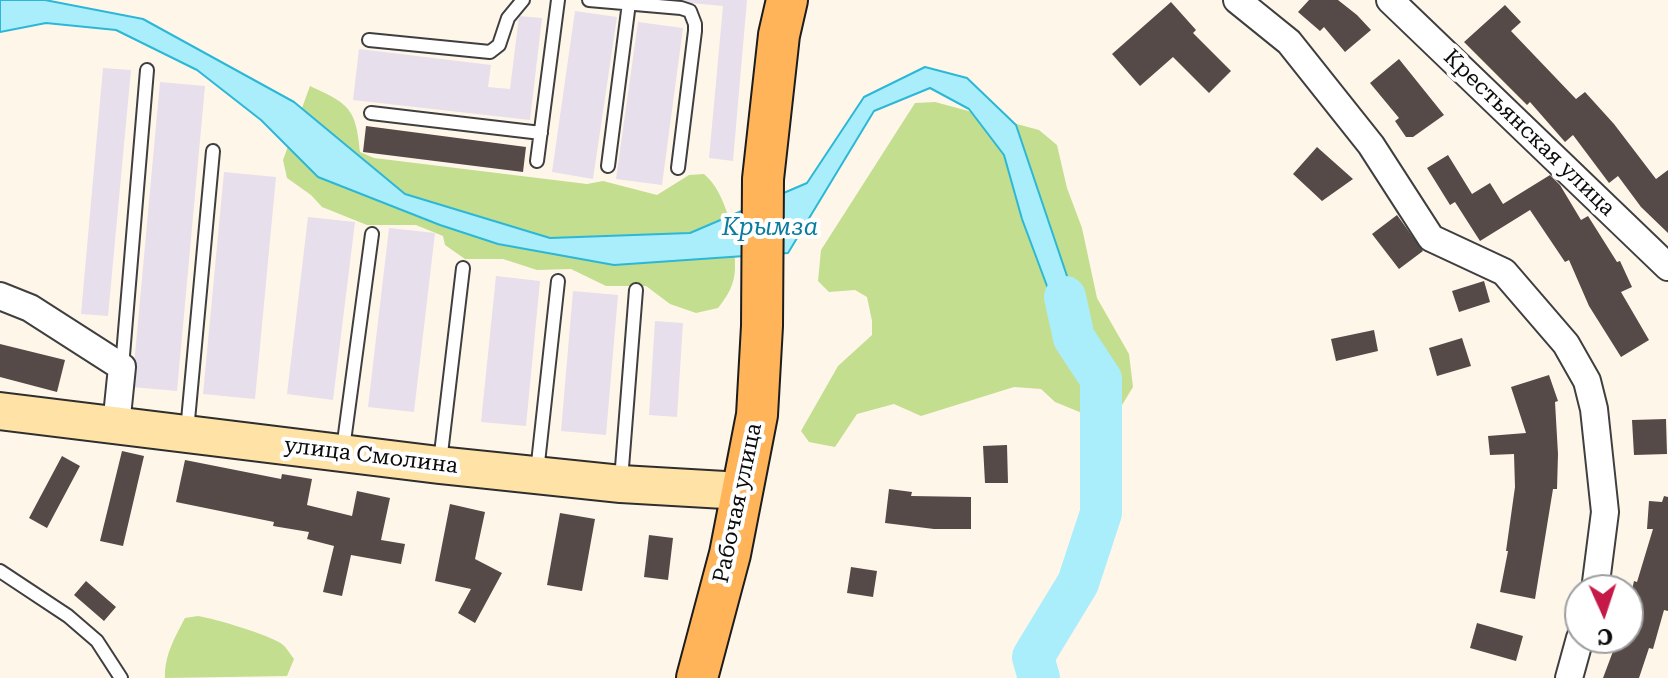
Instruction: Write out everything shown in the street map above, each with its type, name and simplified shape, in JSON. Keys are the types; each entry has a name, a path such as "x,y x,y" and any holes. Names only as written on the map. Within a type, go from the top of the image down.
{"main road":[{"name":"Рабочая улица","path":"697,678 730,554 757,415 762,326 763,179 779,35 787,0"}],"street":[{"path":"1237,0 1289,42 1371,145 1431,238 1504,272 1566,344 1587,381 1594,409 1605,512 1597,574"},
{"name":"Крестьянская улица","path":"1390,0 1668,267"},
{"path":"0,296 30,308 122,367 116,426"},
{"name":"улица Смолина","path":"0,411 439,465 621,484 742,491"},
{"path":"1569,678 1576,654"}],"lane":[{"path":"369,40 490,52 499,45 508,18 523,0"},
{"path":"537,161 558,0"},
{"path":"589,0 690,11 695,24 678,168"},
{"path":"608,166 629,3"},
{"path":"122,367 147,70"},
{"path":"371,113 541,133"},
{"path":"187,434 213,151"},
{"path":"343,453 372,234"},
{"path":"439,465 463,268"},
{"path":"536,475 558,281"},
{"path":"621,484 636,290"},
{"path":"0,571 68,616 97,641 121,678"}],"shaded area":[{"path":"658,0 747,0 733,161 709,158 723,6"},
{"path":"575,11 617,17 593,179 552,172"},
{"path":"519,16 542,18 530,120 353,100 359,49 491,65 488,87 510,89"},
{"path":"638,22 683,28 662,185 616,179"},
{"path":"103,68 131,70 108,316 81,314"},
{"path":"160,82 205,86 177,391 132,387"},
{"path":"224,172 276,177 255,399 203,394"},
{"path":"308,217 355,222 333,400 287,394"},
{"path":"389,228 435,233 414,412 368,407"},
{"path":"496,276 540,281 526,426 481,422"},
{"path":"573,291 618,295 606,435 561,431"},
{"path":"655,321 683,323 677,417 649,415"}],"green space":[{"path":"310,86 348,109 356,126 360,152 374,158 587,184 603,181 657,195 689,175 704,174 719,193 732,231 735,268 730,290 718,308 696,313 670,304 646,286 606,286 571,269 537,270 503,259 465,259 445,245 443,236 416,225 367,225 322,207 287,178 283,160"},
{"path":"935,102 1039,130 1057,145 1067,188 1082,228 1097,298 1129,354 1133,387 1119,410 1082,413 1055,402 1041,389 1014,387 921,416 894,404 857,414 835,447 809,442 801,431 838,366 872,335 867,297 855,290 829,292 818,281 821,250 915,103"},
{"path":"198,616 241,627 282,644 294,659 287,676 165,678 168,654 185,618"}],"water":[{"name":"Крымза","path":"0,0 45,0 143,19 294,102 405,194 550,238 690,233 807,183 864,97 925,67 967,78 1016,125 1068,279 1097,345 1079,355 1047,286 1022,219 1004,155 969,109 930,88 874,111 788,253 614,265 498,244 440,225 318,177 261,120 197,70 116,30 46,23 0,32"}],"building":[{"path":"1309,0 1338,0 1371,30 1345,52 1324,27 1320,31 1298,12"},
{"path":"1171,2 1196,30 1193,33 1231,71 1209,93 1173,57 1140,86 1112,54"},
{"path":"1505,5 1521,22 1511,31 1576,99 1585,92 1656,179 1668,170 1668,233 1641,207 1618,176 1609,183 1573,135 1565,142 1530,102 1527,105 1464,42"},
{"path":"1399,59 1444,115 1413,137 1406,137 1395,121 1399,118 1370,83"},
{"path":"366,126 526,147 523,172 363,152"},
{"path":"1317,147 1353,179 1322,201 1293,174"},
{"path":"1448,155 1472,194 1490,183 1503,204 1550,175 1560,185 1581,220 1588,216 1617,262 1620,261 1632,287 1621,292 1649,340 1621,357 1589,306 1569,260 1565,262 1530,210 1480,241 1455,202 1450,205 1427,168"},
{"path":"1397,215 1423,251 1399,269 1372,234"},
{"path":"1484,281 1490,302 1459,312 1452,291"},
{"path":"1374,330 1378,351 1336,361 1331,339"},
{"path":"1462,338 1471,366 1437,376 1429,348"},
{"path":"0,344 65,360 57,392 0,377"},
{"path":"1549,375 1558,401 1555,402 1557,489 1553,489 1535,599 1500,592 1515,487 1514,454 1490,455 1488,436 1526,433 1511,387"},
{"path":"1666,419 1667,454 1634,455 1632,420"},
{"path":"1007,445 1008,483 985,483 983,446"},
{"path":"122,451 144,456 123,546 100,541"},
{"path":"62,456 80,466 47,528 29,518"},
{"path":"185,460 281,479 282,474 312,479 307,505 352,516 357,491 390,498 381,540 405,544 401,564 351,555 342,596 323,592 334,546 307,539 309,532 273,526 274,522 176,502"},
{"path":"889,489 912,492 911,496 971,497 971,529 934,529 885,523"},
{"path":"1664,496 1668,497 1668,611 1664,610 1653,649 1649,648 1639,678 1603,678 1612,654 1644,654 1644,574 1639,574 1653,529 1647,529 1649,501 1662,502"},
{"path":"450,504 485,512 475,559 502,573 475,623 458,613 471,589 435,581"},
{"path":"560,513 595,519 582,591 547,585"},
{"path":"649,535 673,538 668,580 644,577"},
{"path":"851,567 877,571 873,597 847,593"},
{"path":"86,581 116,607 104,621 74,595"},
{"path":"1477,623 1523,636 1516,661 1470,648"}],"waterway":[{"name":"Крымза","path":"1039,678 1033,657 1078,583 1101,513 1101,379 1074,338 1065,297"}]}
